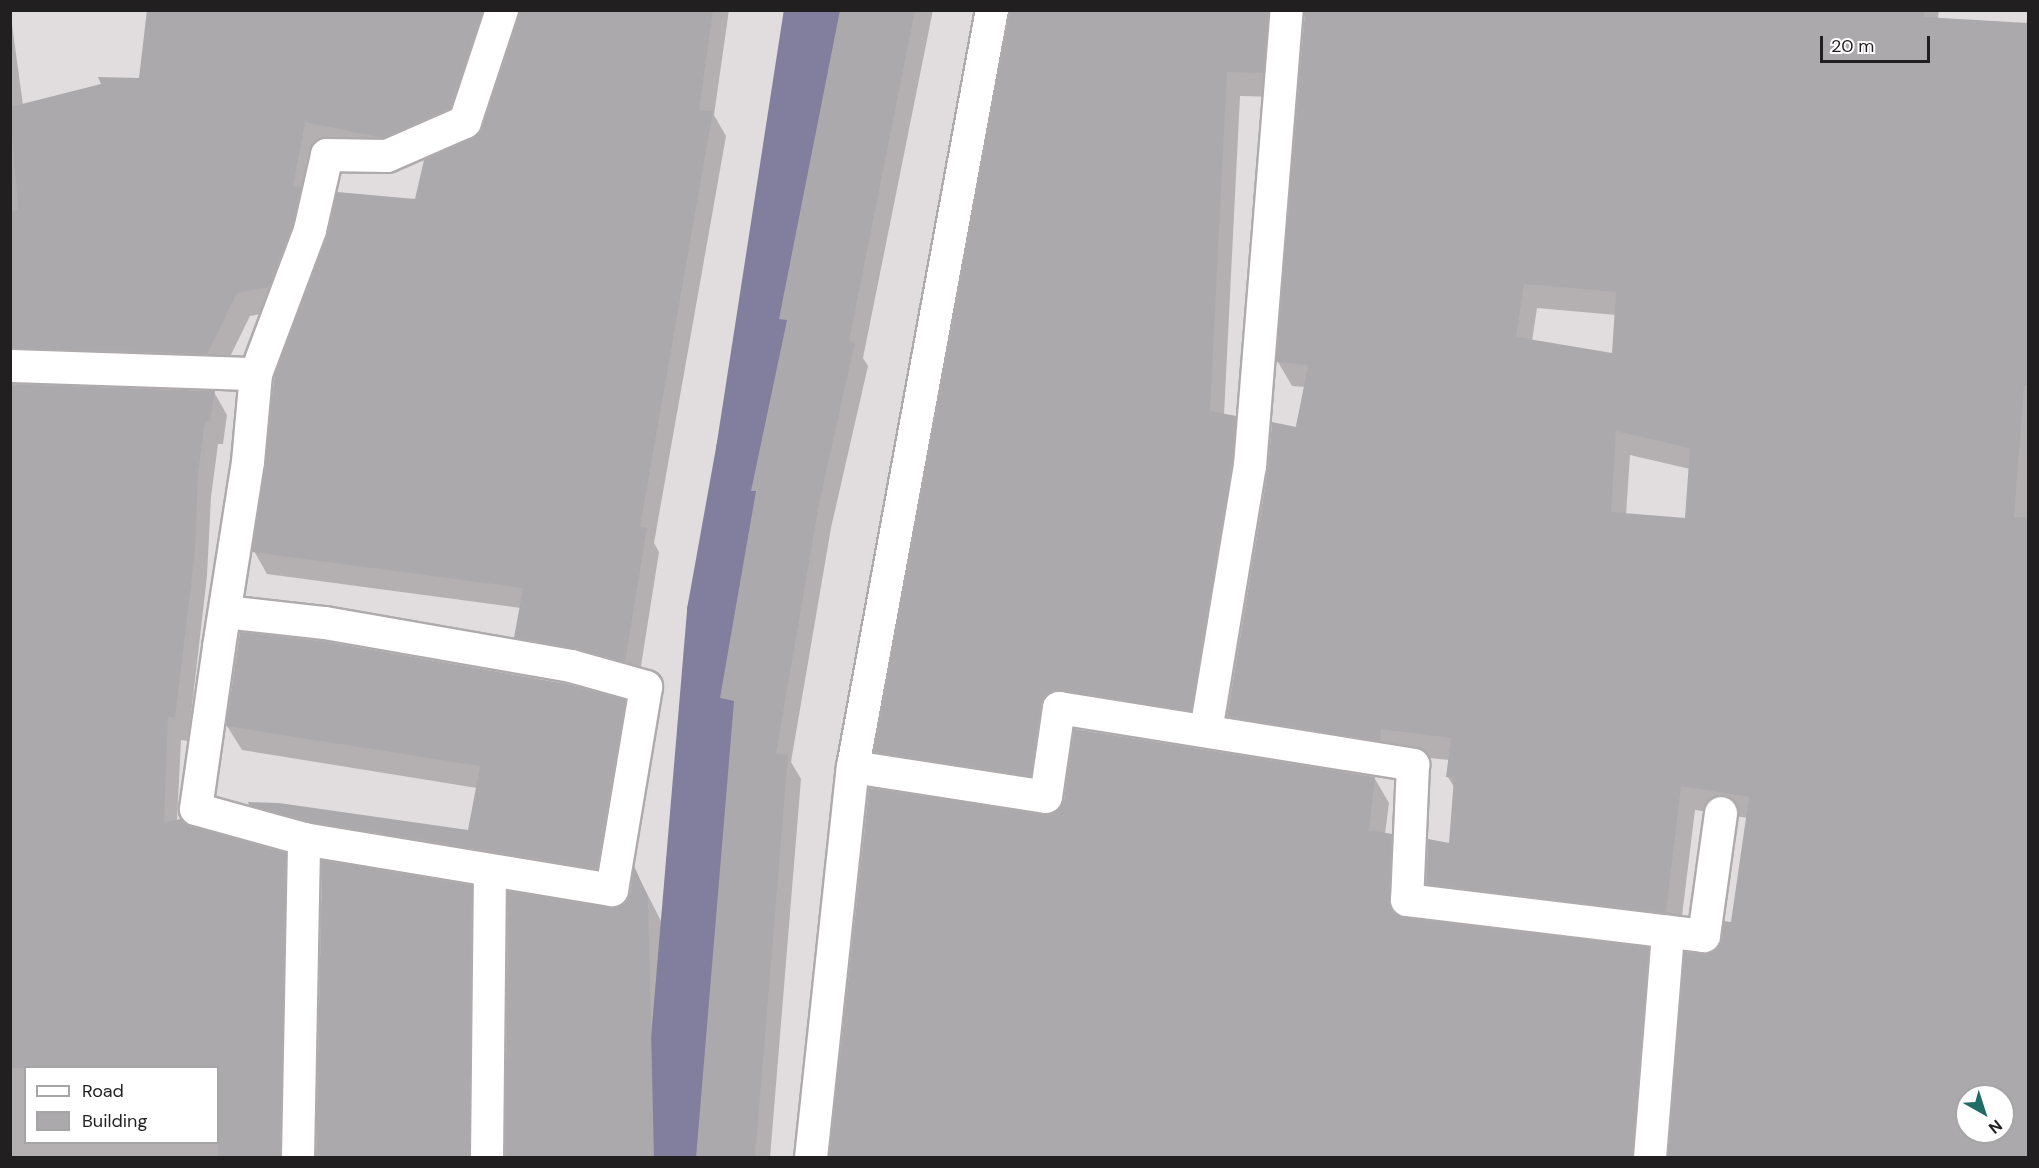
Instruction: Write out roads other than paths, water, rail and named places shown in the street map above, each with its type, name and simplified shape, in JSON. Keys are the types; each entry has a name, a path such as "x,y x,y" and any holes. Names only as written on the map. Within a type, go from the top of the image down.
{"street":[{"path":"225,612 325,622 571,666 646,687 612,890 304,838 196,809 225,612 248,462 256,374 310,230 327,155 387,156 465,122 501,10"},
{"path":"811,1158 853,766 992,10"},
{"path":"1206,731 1250,466 1287,10"},
{"path":"10,366 256,374"},
{"path":"853,766 1046,797 1059,708 1413,765 1407,900 1704,936 1721,813"},
{"path":"298,1158 304,838"},
{"path":"487,1158 490,871"},
{"path":"1650,1158 1668,932"}],"waterway":[{"path":"674,1158 720,612 749,451 817,10"}]}
